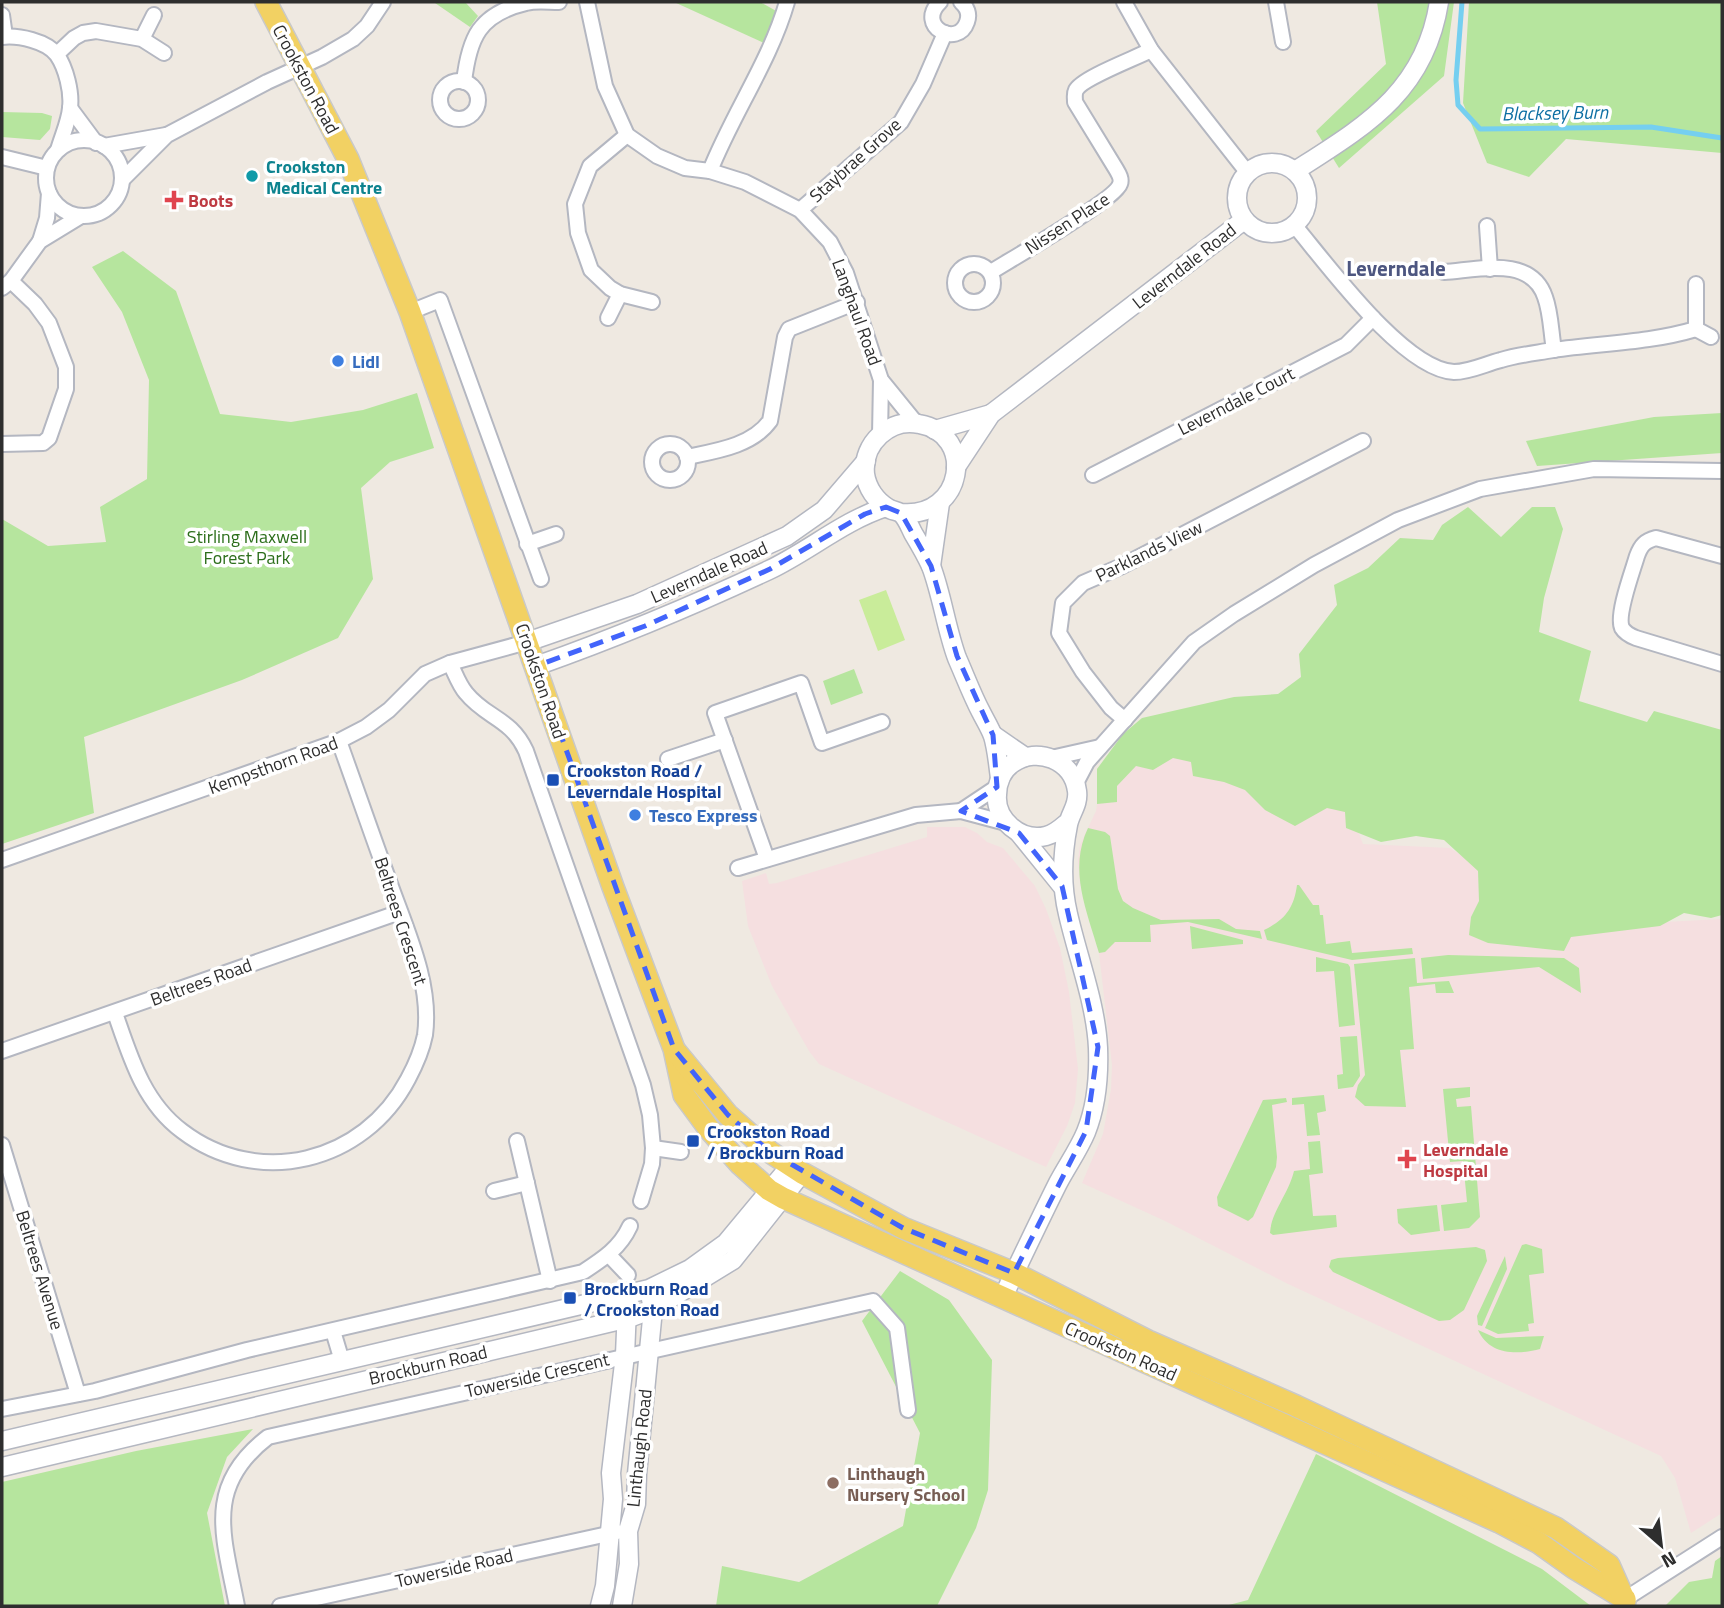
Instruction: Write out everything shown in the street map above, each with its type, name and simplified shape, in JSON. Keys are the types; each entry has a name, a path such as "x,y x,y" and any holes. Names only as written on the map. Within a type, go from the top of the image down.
{"main road":[{"name":"Crookston Road","path":"266,2 348,159 410,312 613,887 674,1049 684,1095 709,1129 740,1164 776,1194 1499,1522 1539,1542 1626,1602"},
{"name":"Crookston Road","path":"674,1049 728,1115 769,1152 797,1169 902,1228 1014,1273 1148,1340 1556,1528 1609,1565 1626,1602"}],"street":[{"path":"2,444 43,443 49,438 66,389 66,367 49,323 35,304 6,284 40,241 81,216 97,214 108,208 115,200 122,180 167,135 353,39 367,26 383,2"},
{"path":"464,82 474,35 491,16 527,2 559,2"},
{"path":"587,2 605,86 627,135 590,166 575,204 578,233 592,270 610,288 620,294 652,302"},
{"path":"710,171 781,23 787,2"},
{"path":"940,2 933,9 933,21 940,31 945,33"},
{"name":"Staybrae Grove","path":"800,210 901,122 923,84 945,33 957,33 966,25 968,14 961,2"},
{"path":"1125,2 1151,50 1247,172"},
{"path":"1276,2 1283,41"},
{"path":"1295,172 1388,106 1407,83 1429,43 1438,2"},
{"path":"2,15 3,37 31,41 57,54 68,82 70,108 58,150 47,168 46,179 50,193 61,209 81,216"},
{"path":"142,39 154,15"},
{"path":"57,54 74,38 96,31 142,39 164,53"},
{"name":"Nissen Place","path":"991,272 1116,191 1120,178 1075,102 1075,93 1078,87 1092,77 1151,50"},
{"path":"70,108 100,144 117,159 122,180"},
{"path":"58,150 78,141 100,144 167,135"},
{"name":"Langhaul Road","path":"627,135 657,156 685,168 710,171 745,182 800,210 830,242 846,272 881,380 880,435"},
{"path":"2,157 47,168"},
{"path":"1274,162 1295,172 1304,184 1308,199 1304,215 1295,226 1282,233 1268,234 1253,229 1244,220 1236,205 1236,193 1247,172 1261,164 1274,162"},
{"path":"40,241 47,218 50,193"},
{"name":"Leverndale Road","path":"957,467 991,414 1244,220"},
{"path":"1295,226 1373,318 1422,362 1443,370 1462,371 1504,359 1554,350 1663,339 1696,329 1711,337"},
{"path":"1487,226 1490,269"},
{"path":"1444,272 1518,270 1538,283 1546,299 1554,350"},
{"path":"1696,284 1696,329"},
{"path":"608,318 620,294"},
{"path":"410,312 440,300 541,579"},
{"path":"687,457 719,451 762,432 770,421 785,337 789,329 857,302"},
{"name":"Leverndale Court","path":"1093,475 1346,345 1373,318"},
{"name":"Langhaul Road","path":"881,380 916,423"},
{"name":"Leverndale Road","path":"935,430 991,414"},
{"path":"894,510 922,513 940,503 953,487 957,467 950,445 935,430 916,423 897,425 880,435 873,442 866,461 867,482 878,500 894,510 931,566 957,656 993,735 999,783 996,800 1000,813 1062,886"},
{"name":"Parklands View","path":"1125,720 1111,708 1083,672 1059,633 1063,603 1083,583 1122,566 1363,441"},
{"name":"Leverndale Road","path":"527,642 637,604 787,536 824,510 866,461"},
{"path":"1003,1297 1086,1131 1096,1089 1098,1047 1062,886 1068,822 1077,802 1076,783 1087,762 1100,747 1194,642 1314,565 1398,520 1480,489 1594,469 1722,471"},
{"path":"931,566 940,503"},
{"name":"Leverndale Road","path":"536,666 667,616 770,569 865,514 894,510"},
{"path":"527,544 556,534"},
{"path":"1722,556 1656,538 1647,541 1640,546 1621,616 1621,627 1636,638 1722,664"},
{"name":"Kempsthorn Road","path":"2,860 339,741 366,727 389,710 425,674 450,663 527,642"},
{"path":"450,663 465,692 477,704 512,728 526,751 643,1085 650,1115 653,1148 652,1164 641,1201"},
{"path":"767,859 715,713 801,683 822,743 882,722"},
{"path":"993,735 1025,757"},
{"path":"668,759 725,740"},
{"name":"Beltrees Crescent","path":"115,1013 135,1069 160,1111 182,1131 210,1148 237,1158 269,1163 300,1161 332,1151 364,1132 385,1114 414,1068 424,1037 426,1004 400,912 339,741"},
{"path":"1051,758 1100,747"},
{"path":"961,811 999,783 1013,762 1025,757 1038,755 1063,764 1076,783"},
{"path":"738,869 916,815 961,811 1032,836 1046,836 1058,831 1068,822"},
{"name":"Beltrees Road","path":"2,1051 400,912"},
{"path":"517,1141 550,1281"},
{"name":"Beltrees Avenue","path":"2,1145 78,1394"},
{"path":"653,1148 681,1152"},
{"name":"Brockburn Road","path":"2,1441 649,1289 690,1269 726,1244 797,1169"},
{"path":"494,1191 527,1183"},
{"name":"Brockburn Road","path":"2,1466 629,1318 653,1309 733,1260 776,1194"},
{"path":"2,1409 78,1394 247,1350 583,1272 609,1255 624,1238 630,1226"},
{"path":"609,1255 628,1275"},
{"name":"Linthaugh Road","path":"622,1606 629,1564 628,1531 636,1504 653,1309 649,1289"},
{"name":"Linthaugh Road","path":"600,1606 605,1586 613,1499 611,1473 629,1318 626,1294"},
{"name":"Towerside Crescent","path":"237,1606 223,1530 224,1494 232,1475 249,1452 268,1437 873,1301 897,1328 908,1410"},
{"path":"333,1331 342,1361"},
{"name":"Towerside Road","path":"280,1606 628,1531"},
{"path":"1626,1602 1722,1537"}],"highlighted area":[{"path":"886,507 901,513 931,566 957,656 993,735 997,787 961,811 1019,833 1062,886 1098,1047 1086,1131 1014,1273 903,1228 770,1152 728,1115 674,1049 536,666 645,626 770,569 865,514"}],"shaded area":[{"name":"Leverndale Hospital","path":"1125,740 1348,806 1363,844 1450,848 1571,927 1722,919 1722,1513 1691,1533 1675,1478 1661,1456 1288,1284 1165,1221 1082,1183 1103,1134 1111,1089 1112,1065 1099,953 1080,883 1078,860 1080,845 1096,811 1099,792"},
{"path":"927,827 965,827 987,842 1003,848 1035,886 1060,948 1069,992 1078,1069 1075,1103 1067,1126 1046,1167 819,1064 772,986 748,926 742,881 766,873 769,884 777,883 927,837"}],"green space":[{"path":"436,2 465,2 478,16 470,27"},
{"path":"674,2 760,2 778,12 766,44"},
{"path":"1377,2 1454,2 1444,76 1339,168 1316,131 1386,64"},
{"path":"1469,2 1722,2 1722,153 1566,139 1529,177 1487,163 1463,103"},
{"path":"2,112 42,113 52,116 50,129 40,140 2,137"},
{"name":"Stirling Maxwell Forest Park","path":"123,251 176,291 220,414 291,422 363,410 417,393 434,448 390,462 361,488 373,579 338,638 242,680 84,737 94,813 2,844 2,519 48,546 106,542 100,507 147,479 149,380 122,312 92,267"},
{"path":"1722,413 1722,453 1537,466 1526,441 1654,417"},
{"path":"1468,507 1501,537 1532,507 1555,507 1563,529 1544,598 1539,632 1591,651 1579,701 1647,722 1654,711 1722,730 1722,915 1711,918 1684,913 1660,926 1571,937 1564,951 1488,943 1469,935 1471,917 1479,901 1478,871 1444,840 1416,836 1381,842 1346,828 1345,812 1327,808 1295,826 1265,810 1245,790 1224,782 1193,776 1191,762 1173,758 1153,770 1136,766 1117,786 1117,802 1097,804 1097,769 1123,734 1142,718 1234,697 1278,694 1301,677 1299,654 1337,605 1334,585 1368,568 1400,538 1433,540 1442,525"},
{"path":"886,590 905,640 878,651 859,600"},
{"path":"854,669 863,693 831,705 823,681"},
{"path":"1088,828 1110,836 1118,889 1123,901 1133,908 1161,920 1219,919 1236,929 1260,931 1262,939 1188,922 1150,925 1151,942 1115,942 1105,952 1099,953 1085,906 1080,875 1082,844"},
{"path":"1297,885 1313,905 1319,905 1320,915 1323,915 1326,944 1350,941 1352,953 1412,948 1413,954 1352,960 1267,940 1264,930 1278,922 1287,912 1294,900"},
{"path":"1190,926 1243,940 1243,944 1192,949"},
{"path":"1448,955 1564,958 1579,968 1581,993 1539,967 1423,979 1421,958"},
{"path":"1316,957 1348,964 1350,967 1355,1025 1339,1027 1334,971 1316,972"},
{"path":"1415,958 1417,983 1449,981 1454,993 1436,993 1435,984 1409,987 1414,1049 1400,1050 1406,1107 1365,1106 1355,1097 1358,1085 1365,1075 1354,964"},
{"path":"1357,1036 1360,1076 1353,1087 1338,1089 1337,1075 1343,1074 1340,1037"},
{"path":"1470,1087 1470,1097 1456,1099 1457,1107 1471,1106 1480,1217 1469,1228 1444,1231 1441,1205 1467,1202 1463,1161 1450,1162 1443,1089"},
{"path":"1324,1095 1326,1111 1317,1113 1320,1135 1307,1136 1304,1104 1292,1105 1292,1098"},
{"path":"1286,1098 1287,1102 1272,1105 1276,1167 1253,1217 1248,1221 1218,1206 1217,1197 1263,1100"},
{"path":"1320,1141 1323,1173 1309,1175 1313,1216 1336,1215 1337,1227 1273,1235 1270,1233 1273,1218 1294,1171 1310,1169 1308,1142"},
{"path":"1437,1205 1440,1231 1411,1235 1398,1223 1397,1209"},
{"path":"1522,1245 1542,1249 1544,1273 1529,1275 1534,1323 1528,1324 1529,1331 1498,1334 1485,1328"},
{"path":"1476,1247 1485,1250 1487,1261 1464,1310 1450,1320 1439,1321 1333,1272 1329,1267 1331,1260 1338,1258"},
{"path":"1505,1256 1507,1269 1482,1326 1478,1325 1477,1316"},
{"path":"900,1271 949,1300 992,1360 988,1490 976,1528 937,1606 716,1606 722,1566 799,1582 903,1526 920,1433 862,1321"},
{"path":"1478,1330 1496,1338 1544,1336 1540,1349 1513,1352 1496,1349"},
{"path":"253,1429 227,1457 207,1513 225,1606 2,1606 2,1482 136,1451"},
{"path":"1316,1454 1542,1569 1591,1606 1225,1606 1248,1600"},
{"path":"1722,1556 1722,1606 1665,1606 1689,1582 1712,1578 1715,1561"}],"waterway":[{"name":"Blacksey Burn","path":"1462,2 1456,80 1458,105 1480,129 1651,127 1722,138"}],"place":[{"name":"Crookston Medical Centre","path":"252,176"},
{"name":"Boots","path":"174,200"},
{"name":"Lidl","path":"338,361"},
{"name":"Crookston Road / Leverndale Hospital","path":"553,780"},
{"name":"Tesco Express","path":"635,815"},
{"name":"Crookston Road / Brockburn Road","path":"693,1141"},
{"name":"Leverndale Hospital","path":"1407,1159"},
{"name":"Brockburn Road / Crookston Road","path":"570,1298"},
{"name":"Linthaugh Nursery School","path":"833,1483"}],"district":[{"name":"Leverndale","path":"1396,268"}]}
